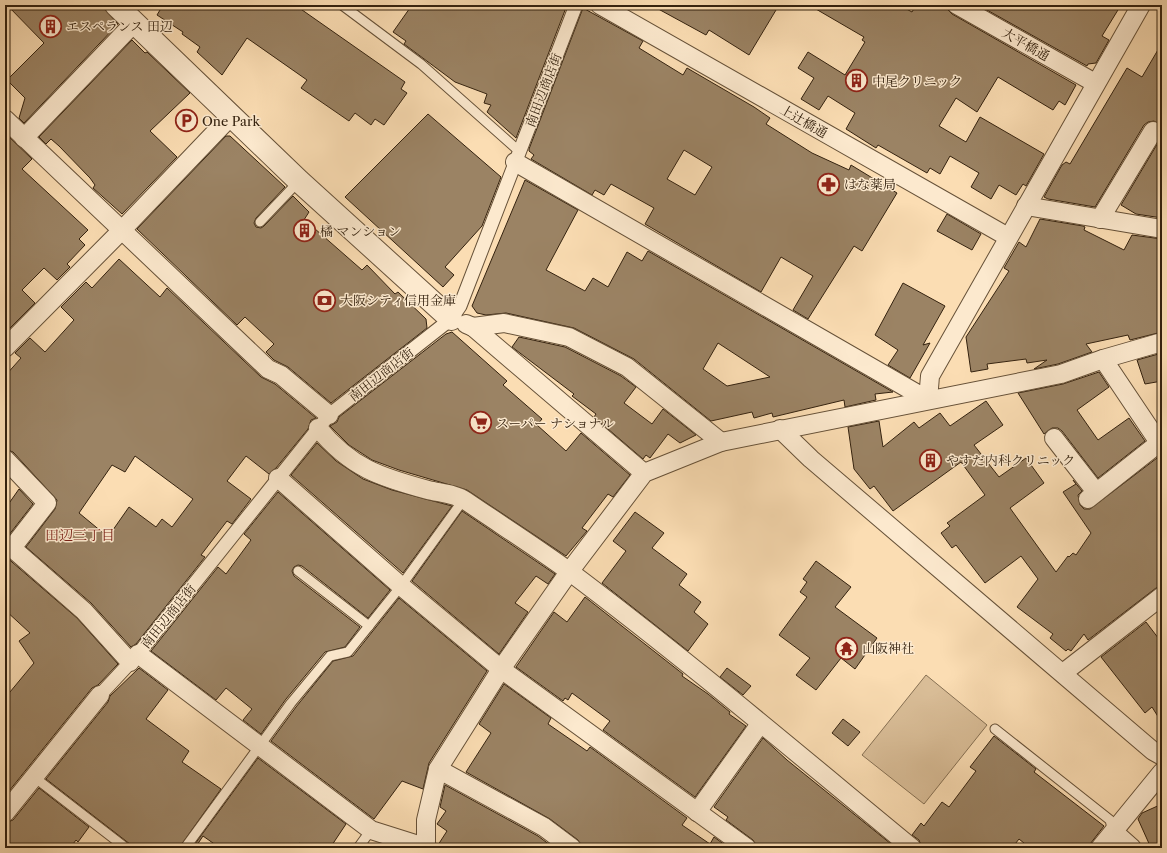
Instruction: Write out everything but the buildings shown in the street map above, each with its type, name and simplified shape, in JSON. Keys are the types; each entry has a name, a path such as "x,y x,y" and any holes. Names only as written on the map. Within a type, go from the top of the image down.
{"street":[{"path":"116,5 299,181 451,319 473,327 644,473"},
{"name":"南田辺商店街","path":"100,695 134,658 324,421 451,319 460,306 576,5"},
{"name":"上辻橋通","path":"600,5 1008,237"},
{"name":"大平橋通","path":"957,5 1095,84"},
{"path":"928,400 930,376 1141,5"},
{"path":"24,138 134,23"},
{"path":"5,347 121,231 231,116"},
{"path":"5,119 121,231 268,369 281,375 324,421 331,444 347,457 374,473 388,479 464,499 569,572 760,724 912,848"},
{"path":"1100,219 1153,131"},
{"path":"517,157 928,400"},
{"path":"1026,206 1162,229"},
{"path":"473,327 504,323 569,337 627,367 721,442"},
{"path":"5,459 47,503 9,552 84,611 134,658 260,745 371,830 426,847 426,820 438,769 500,669 569,572 644,473 721,442 780,428 1061,374 1103,359 1162,342"},
{"path":"1054,438 1092,496 1160,445 1103,359"},
{"path":"780,428 811,459 1153,751 1162,756"},
{"path":"278,478 401,586 500,669 747,848"},
{"path":"1063,673 1162,596"},
{"path":"5,813 100,695"},
{"path":"697,812 760,724"},
{"path":"438,769 544,827 572,848"},
{"path":"1100,848 1162,772"},
{"path":"1114,832 1132,848"}],"lane":[{"path":"342,5 420,64 517,157"},
{"path":"260,222 299,181"},
{"path":"185,848 291,703 330,656 348,652 401,586 464,499"},
{"path":"298,571 369,626"},
{"path":"995,729 1110,820 1114,832"},
{"path":"34,777 126,848"},
{"path":"358,848 371,830"}],"shaded area":[{"path":"926,675 987,725 924,804 862,755"}],"place":[{"name":"エスペランス 田辺","path":"51,26"},
{"name":"中尾クリニック","path":"856,81"},
{"name":"One Park","path":"187,121"},
{"name":"はな薬局","path":"829,184"},
{"name":"橘 マンション","path":"305,231"},
{"name":"大阪シティ信用金庫","path":"325,300"},
{"name":"スーパー ナショナル","path":"480,423"},
{"name":"やすだ内科クリニック","path":"930,460"},
{"name":"山阪神社","path":"847,648"}],"district":[{"name":"田辺三丁目","path":"80,535"}]}
